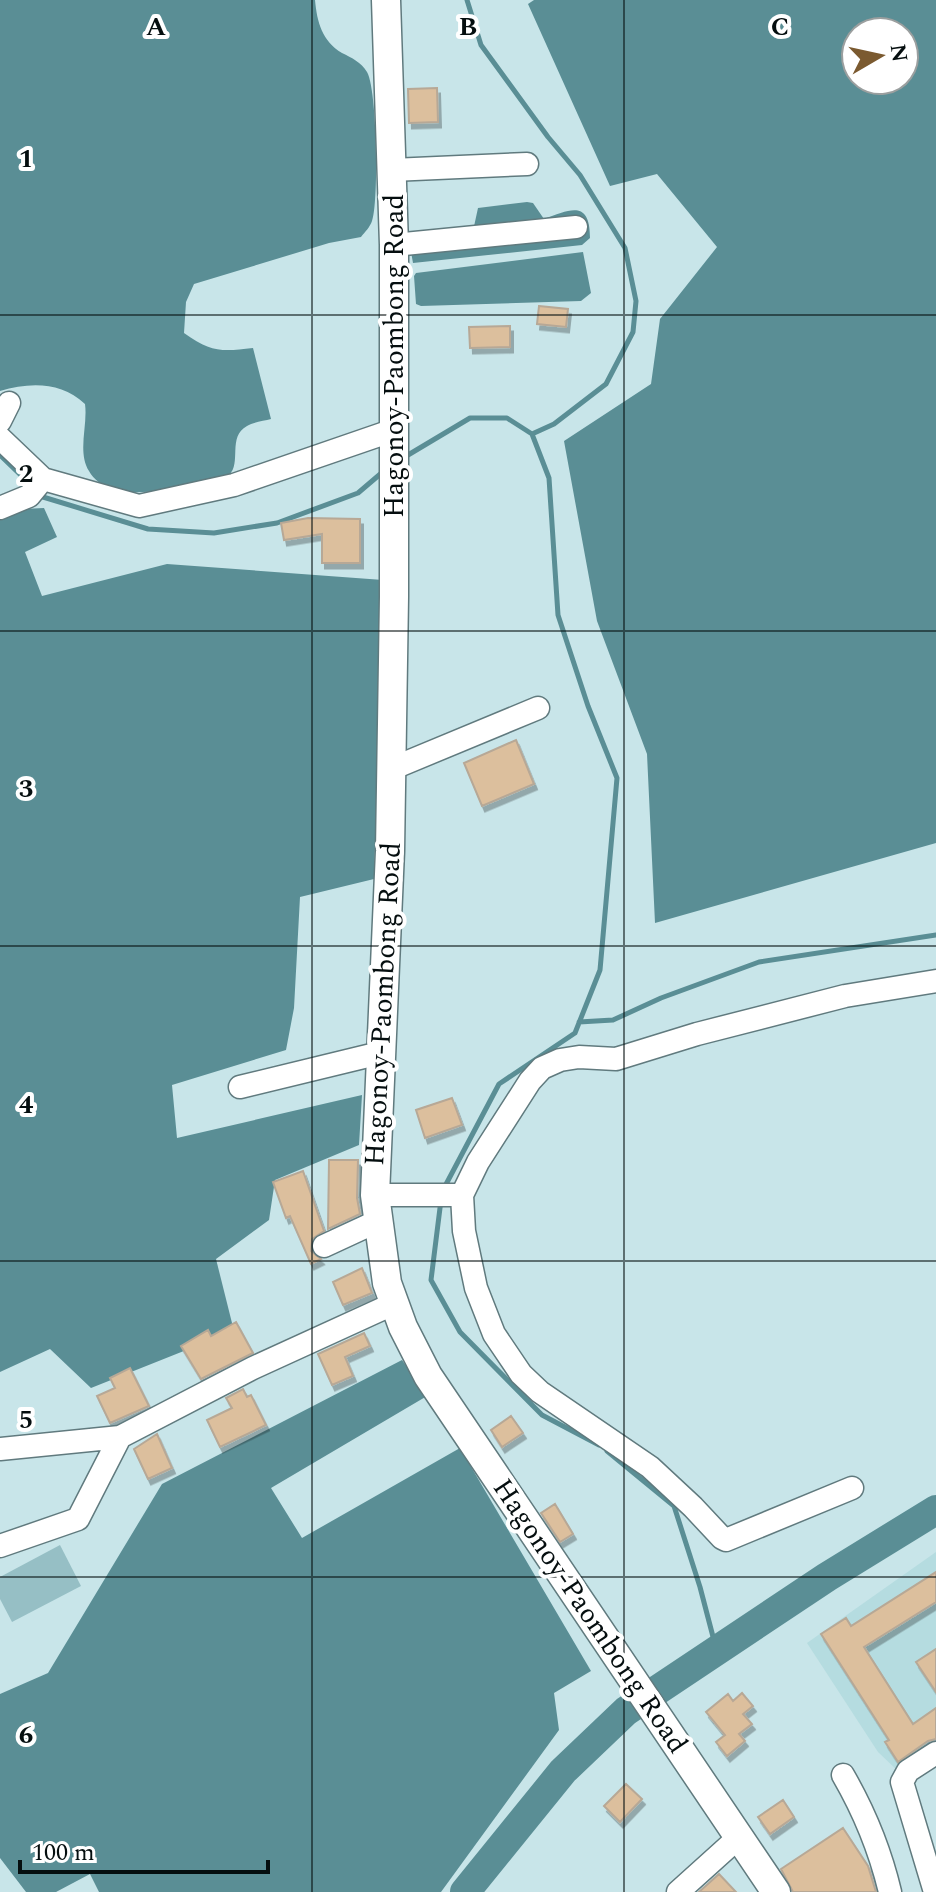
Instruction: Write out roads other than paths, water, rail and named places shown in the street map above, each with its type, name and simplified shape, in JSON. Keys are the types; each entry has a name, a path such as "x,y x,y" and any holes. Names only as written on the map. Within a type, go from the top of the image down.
{"main road":[{"name":"Hagonoy-Paombong Road","path":"386,0 394,245 395,490 391,769 376,1208 387,1283 393,1304 428,1376 776,1892"}],"street":[{"path":"392,170 527,164"},
{"path":"394,245 576,227"},
{"path":"0,438 37,486 139,506 234,485 394,436"},
{"path":"0,508 37,486"},
{"path":"391,769 538,708"},
{"path":"324,1246 376,1208 445,1195 478,1162 530,1081 542,1068 560,1060 579,1057 616,1059 697,1034 845,996 936,981"},
{"path":"240,1087 380,1053"},
{"path":"445,1195 464,1231 476,1288 494,1334 521,1374 540,1392 650,1467 722,1538 726,1540 852,1488"},
{"path":"0,1449 120,1437 253,1368 393,1304"},
{"path":"0,1546 78,1519 120,1437"},
{"path":"935,1892 902,1782 908,1771 936,1753"},
{"path":"843,1775 876,1843 890,1892"},
{"path":"678,1892 739,1837"}],"waterway":[{"path":"467,0 481,45 548,137 580,175 625,248 636,301 633,332 606,384 554,424 532,434"},
{"path":"403,458 470,418 507,418 532,434 549,478 558,615 588,706 617,778 600,970 575,1033 499,1084 443,1190"},
{"path":"0,455 30,484"},
{"path":"40,493 43,497 148,529 214,533 277,523 358,493 385,470"},
{"path":"579,1022 613,1020 661,998 759,962 936,935"},
{"path":"441,1200 431,1280 460,1332 542,1415 599,1445"},
{"path":"607,1451 674,1506 717,1652"},
{"path":"465,1892 563,1771 626,1711 827,1577 936,1510"}]}
